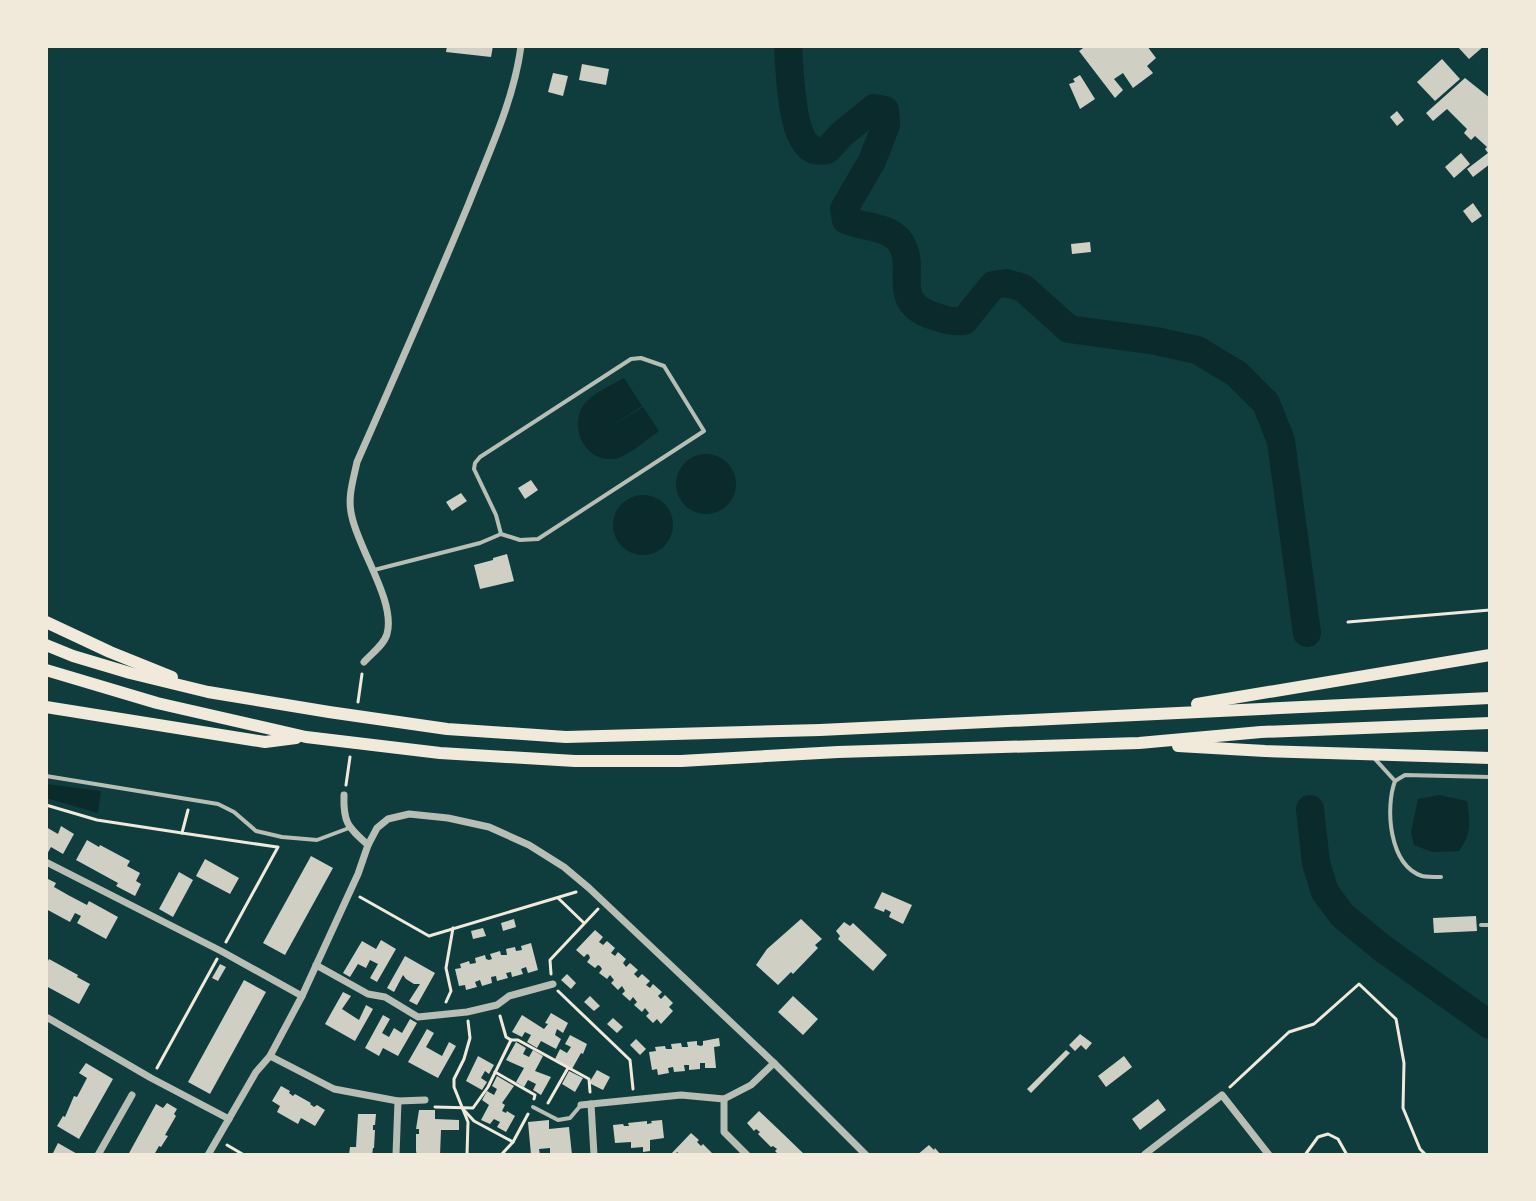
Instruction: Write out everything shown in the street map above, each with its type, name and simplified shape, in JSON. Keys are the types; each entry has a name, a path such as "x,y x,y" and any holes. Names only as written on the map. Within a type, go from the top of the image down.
{"highway":[{"path":"46,622 208,692"},
{"path":"46,645 130,673 208,692 447,729 566,737 820,730 1490,698"},
{"path":"1141,713 1490,655"},
{"path":"46,670 157,703 306,737 440,753 590,761 681,761 838,752 1139,743 1261,732 1490,723"},
{"path":"46,707 265,742 306,737"},
{"path":"1139,743 1265,751 1490,758"}],"street":[{"path":"364,662 385,639 388,629 386,601 352,517 350,491 357,462 444,266 493,142 509,98 521,46"},
{"path":"344,795 344,815 349,828 368,845"},
{"path":"208,1155 256,1072 270,1056 302,996 377,828 388,819 409,814 489,827 529,845 564,867 774,1063 866,1155"},
{"path":"46,862 302,996"},
{"path":"316,965 368,994 385,997 418,1017 467,1012 497,1005 509,996 553,984"},
{"path":"48,1018 229,1119"},
{"path":"270,1056 334,1089 398,1101 425,1100"},
{"path":"581,1105 681,1095 724,1099 751,1085 774,1063"},
{"path":"98,1155 132,1095"},
{"path":"1145,1154 1222,1095 1269,1155"},
{"path":"724,1099 724,1132 747,1155"},
{"path":"396,1155 398,1101"},
{"path":"591,1104 594,1155"}],"lane":[{"path":"372,571 480,543 501,534 520,540 538,539 704,431 664,366 641,358 631,359 480,457 474,469 496,515 501,534"},
{"path":"1368,754 1395,781"},
{"path":"1441,877 1421,876 1397,854 1392,815 1395,781 1405,775 1490,777"},
{"path":"46,776 218,804 234,812 256,831 282,837 317,840 349,828"},
{"path":"1481,925 1490,925"},
{"path":"533,1107 558,1120 570,1118 581,1105"}],"path":[{"path":"1348,622 1490,610"},
{"path":"182,833 191,798"},
{"path":"46,805 97,820 278,847"},
{"path":"151,1078 282,837"},
{"path":"350,892 429,936 589,888"},
{"path":"558,898 585,923"},
{"path":"604,903 550,960 549,967 556,989 630,1060 634,1099"},
{"path":"446,1013 445,1005 451,991 446,968 453,928"},
{"path":"1222,1095 1289,1032 1314,1024 1359,984 1396,1019 1404,1063 1403,1108 1420,1149 1426,1155"},
{"path":"497,1005 506,1037 518,1040 589,1079 591,1104"},
{"path":"467,1012 470,1038 454,1079 454,1087 468,1122 467,1155"},
{"path":"425,1100 436,1108 473,1108 511,1040"},
{"path":"544,1113 568,1068"},
{"path":"495,1072 535,1095 533,1107 513,1142 501,1155"},
{"path":"463,1109 474,1121 513,1142"},
{"path":"1305,1155 1318,1137 1328,1134 1338,1139 1347,1155"},
{"path":"217,1139 244,1155"}],"water":[{"path":"624,378 642,406 610,427 643,407 659,431 624,456 601,458 586,447 578,429 578,419 581,409 591,397"},
{"path":"706,454 728,462 736,484 728,506 706,514 684,506 676,484 684,462"},
{"path":"643,495 665,503 673,525 665,547 643,555 621,547 613,525 621,503"},
{"path":"46,784 101,791 98,813 46,798"},
{"path":"1439,795 1467,801 1469,828 1459,851 1432,852 1414,845 1411,832 1418,799"}],"building":[{"path":"447,46 493,46 491,57 446,52"},
{"path":"1086,46 1147,46 1156,58 1147,66 1153,73 1133,88 1123,73 1114,79 1123,90 1115,98 1079,51"},
{"path":"1457,46 1484,46 1469,59"},
{"path":"1442,59 1460,79 1435,101 1417,82"},
{"path":"582,64 609,69 606,85 579,80"},
{"path":"553,73 568,76 563,96 548,92"},
{"path":"1080,75 1095,99 1080,109 1069,84"},
{"path":"1465,78 1490,98 1490,164 1473,177 1467,169 1488,153 1487,147 1475,136 1471,140 1464,133 1467,129 1447,109 1433,121 1426,113"},
{"path":"1397,111 1404,120 1397,126 1390,117"},
{"path":"1461,153 1470,164 1454,178 1445,167"},
{"path":"1473,203 1482,216 1472,223 1463,211"},
{"path":"1090,242 1091,252 1072,254 1071,244"},
{"path":"531,480 538,490 525,499 518,488"},
{"path":"461,493 467,501 452,511 446,502"},
{"path":"507,554 514,581 480,589 474,565"},
{"path":"61,826 74,834 63,854 51,847 46,856 46,827 58,834"},
{"path":"87,840 130,861 127,866 140,873 136,881 141,884 135,896 76,860"},
{"path":"311,856 333,868 285,955 263,943"},
{"path":"205,859 239,878 230,894 196,876"},
{"path":"179,872 193,880 173,917 159,909"},
{"path":"46,878 68,895 87,905 89,901 118,917 106,939 77,923 81,916 75,913 70,922 46,909"},
{"path":"882,892 912,905 903,924 889,917 891,912 874,908"},
{"path":"1476,916 1477,931 1434,933 1433,918"},
{"path":"514,919 516,927 503,931 501,923"},
{"path":"801,919 822,939 815,945 818,948 778,985 756,965 767,949"},
{"path":"844,922 850,926 853,923 887,955 873,971 838,939 840,936 836,931"},
{"path":"483,928 486,936 473,939 471,931"},
{"path":"595,930 603,937 599,942 603,945 607,941 615,948 611,953 615,956 618,952 626,959 623,963 626,967 630,963 638,970 634,974 638,978 642,974 650,981 646,985 650,988 653,984 662,992 658,996 661,999 665,995 673,1003 669,1007 673,1011 661,1024 657,1019 653,1023 646,1016 649,1013 645,1008 642,1012 634,1005 637,1002 633,997 630,1001 622,994 625,991 622,986 618,990 611,983 614,980 610,975 607,979 599,973 602,969 600,966 595,968 587,962 589,955 584,957 576,950"},
{"path":"381,940 396,949 377,982 370,978 378,964 370,960 366,968 358,964 350,977 343,973 362,941 376,949"},
{"path":"531,943 538,970 528,973 526,967 521,969 523,974 512,977 511,972 506,973 508,978 497,981 496,976 491,977 492,983 482,986 480,980 475,982 477,987 466,990 465,985 459,986 455,969 461,968 460,964 469,961 470,964 476,963 475,958 485,955 489,960 492,959 490,954 500,951 501,955 507,955 506,949 515,947 516,951 522,950 521,946"},
{"path":"405,956 435,973 417,1005 409,1001 420,984 414,984 403,975 394,992 387,988"},
{"path":"46,960 90,984 79,1004 46,986"},
{"path":"220,964 226,967 218,981 212,978"},
{"path":"567,974 576,983 571,989 561,980"},
{"path":"244,980 266,992 210,1094 188,1082"},
{"path":"343,992 351,996 342,1009 359,1020 366,1005 373,1009 355,1041 325,1024"},
{"path":"590,996 600,1006 594,1011 584,1002"},
{"path":"793,996 818,1019 803,1035 778,1012"},
{"path":"551,1013 568,1023 563,1033 557,1029 555,1035 561,1039 556,1049 541,1041 537,1048 527,1042 531,1035 525,1032 522,1037 512,1032 522,1015 544,1029"},
{"path":"383,1015 390,1019 382,1033 389,1037 394,1028 402,1033 410,1019 417,1023 398,1056 383,1048 379,1056 365,1048"},
{"path":"613,1018 623,1027 617,1033 607,1024"},
{"path":"427,1029 434,1033 426,1047 442,1056 449,1042 456,1046 438,1078 408,1062"},
{"path":"1080,1034 1092,1043 1086,1050 1081,1045 1075,1051 1069,1045"},
{"path":"570,1035 587,1044 572,1069 555,1059 560,1049 567,1053 571,1047 565,1044"},
{"path":"719,1038 720,1046 714,1047 716,1068 705,1068 705,1063 700,1063 700,1069 689,1070 689,1065 684,1065 685,1071 674,1072 673,1067 668,1068 669,1073 658,1075 657,1069 652,1070 649,1052 656,1051 655,1047 672,1049 671,1044 681,1043 682,1047 688,1047 687,1042 697,1041 697,1045 701,1046 703,1041"},
{"path":"636,1039 646,1049 640,1055 630,1045"},
{"path":"516,1042 526,1048 523,1054 529,1057 533,1050 543,1056 535,1071 551,1077 541,1095 533,1090 536,1084 528,1080 524,1087 516,1082 524,1068 506,1060"},
{"path":"1066,1050 1070,1053 1031,1093 1027,1089"},
{"path":"478,1056 494,1065 489,1074 485,1071 481,1078 487,1082 482,1090 466,1081"},
{"path":"1124,1056 1132,1067 1106,1087 1098,1076"},
{"path":"86,1063 113,1079 79,1139 57,1126 87,1078 79,1073"},
{"path":"597,1070 610,1077 603,1090 589,1083"},
{"path":"569,1071 583,1078 575,1092 562,1084"},
{"path":"497,1076 514,1086 502,1103 505,1105 502,1111 515,1116 506,1132 497,1127 500,1122 494,1119 490,1124 481,1120 489,1105 482,1100 487,1091 494,1095 497,1089 492,1086"},
{"path":"281,1086 293,1096 295,1094 314,1107 317,1105 325,1110 315,1126 301,1118 298,1124 277,1112 280,1106 272,1101"},
{"path":"1158,1099 1166,1110 1140,1130 1132,1119"},
{"path":"167,1103 177,1109 161,1147 154,1155 128,1155 156,1104 163,1108"},
{"path":"419,1110 435,1110 435,1119 459,1120 459,1130 441,1130 440,1155 417,1155"},
{"path":"759,1111 805,1155 779,1155 775,1151 777,1149 758,1134 760,1132 754,1131 747,1123"},
{"path":"358,1114 376,1114 372,1155 349,1155 350,1147 356,1147"},
{"path":"549,1120 549,1129 569,1127 572,1155 550,1155 550,1148 539,1149 540,1155 531,1155 528,1122"},
{"path":"662,1120 664,1138 650,1140 650,1151 643,1152 643,1147 631,1148 631,1142 615,1143 613,1125 629,1126 628,1123 647,1121 647,1124"},
{"path":"691,1133 701,1146 703,1144 714,1155 681,1155 677,1152 670,1155"},
{"path":"58,1143 79,1155 52,1155"},
{"path":"929,1145 941,1155 917,1155"}],"waterway":[{"path":"788,46 796,119 806,144 814,150 827,150 874,108 885,110 886,125 872,161 844,209 846,220 880,229 898,239 906,259 907,290 916,307 942,319 964,321 993,285 1006,283 1023,288 1069,329 1197,350 1237,374 1266,403 1281,441 1307,633"},
{"path":"1310,809 1316,863 1325,892 1342,915 1382,948 1490,1025"}]}
